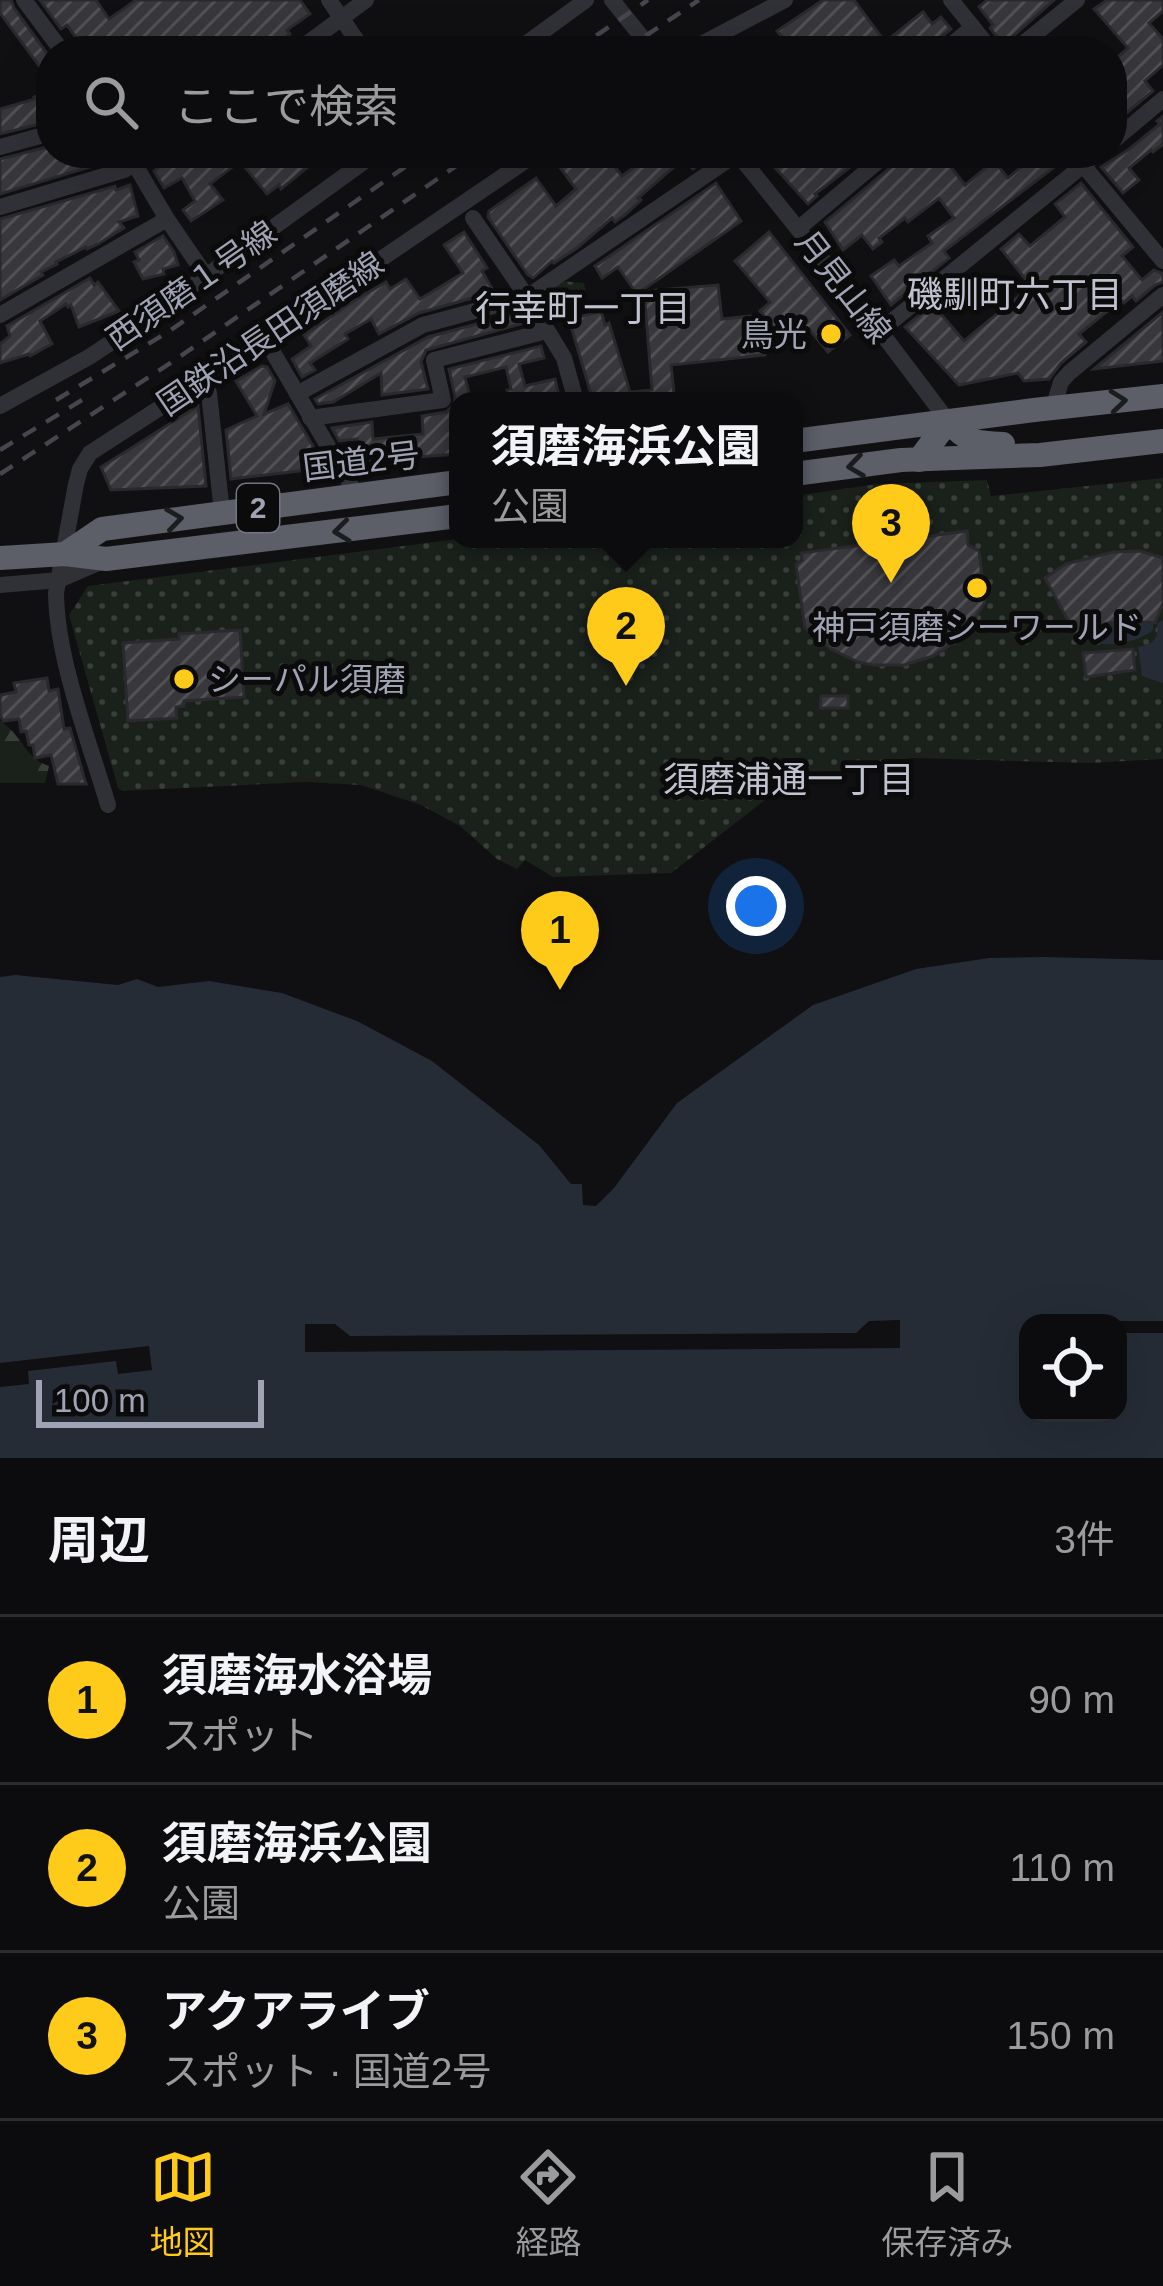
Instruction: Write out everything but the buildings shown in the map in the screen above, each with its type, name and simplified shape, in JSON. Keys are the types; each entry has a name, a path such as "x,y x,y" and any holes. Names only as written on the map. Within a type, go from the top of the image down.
{"highway":[{"path":"803,440 1163,396"},
{"path":"948,421 975,442 1006,444 1163,430"},
{"path":"919,460 948,421"},
{"path":"803,473 1163,441"},
{"name":"国道2号","path":"65,554 102,529 449,483"},
{"name":"国道2号","path":"0,558 65,554 106,559 449,517"}],"street":[{"path":"24,0 51,36"},
{"path":"329,0 354,36"},
{"path":"319,36 366,0"},
{"path":"537,36 586,0"},
{"path":"612,0 641,36"},
{"path":"717,36 785,0"},
{"path":"951,0 981,36"},
{"path":"1033,36 1077,0"},
{"path":"963,36 974,27"},
{"path":"1127,129 1163,99"},
{"path":"0,147 36,137"},
{"path":"0,207 106,168"},
{"path":"136,168 206,276"},
{"name":"西須磨１号線","path":"0,406 89,357 355,168"},
{"name":"国鉄沿長田須磨線","path":"108,805 57,625 56,593 76,484 90,453 515,168"},
{"path":"297,394 423,325 527,297 715,168"},
{"name":"月見山線","path":"749,168 948,421"},
{"path":"799,228 870,168"},
{"path":"880,331 1068,168"},
{"path":"1086,168 1163,261"},
{"path":"472,218 564,358 573,392"},
{"path":"0,315 167,219"},
{"path":"1053,408 1069,373 1163,295"},
{"path":"310,418 443,400 434,360 548,331"},
{"path":"264,338 356,494"},
{"path":"203,380 209,392 222,512"},
{"path":"0,585 59,580 106,559"}],"green space":[{"path":"560,281 584,283 586,293 546,316 539,304 542,292"},
{"path":"1163,478 1163,759 1089,763 913,758 855,767 765,800 671,873 553,877 525,860 517,869 497,859 460,826 421,805 361,785 305,782 122,791 69,615 88,586 449,540 449,548 803,548 803,495 878,484 987,480 991,496"},
{"path":"0,721 49,766 45,783 0,783"}],"shaded area":[{"path":"1163,620 1163,683 1142,676 1138,647 1154,640 1157,623"},
{"path":"1108,623 1153,623 1153,630 1112,644 1087,641 1083,632"},
{"path":"989,958 1163,960 1163,1458 0,1458 0,977 118,985 137,979 158,987 209,981 282,993 357,1021 432,1061 539,1145 571,1184 582,1184 583,1205 596,1206 677,1103 813,1005 916,969"}],"pier":[{"path":"900,1320 900,1348 305,1352 305,1324 335,1324 350,1336 856,1333 869,1321"},
{"path":"1127,1321 1163,1321 1163,1333 1127,1333"},
{"path":"149,1346 152,1370 118,1374 116,1361 28,1371 29,1384 0,1387 0,1363"}],"railway":[{"path":"596,36 648,0"},
{"path":"645,36 699,0"},
{"path":"56,400 168,332 403,168"},
{"path":"0,474 453,168"},
{"path":"0,450 82,400"}],"place":[{"name":"鳥光","path":"831,334"},
{"name":"アクアライブ","path":"891,583"},
{"name":"神戸須磨シーワールド","path":"977,588"},
{"name":"シーパル須磨","path":"184,679"},
{"name":"須磨海浜公園","path":"626,686"},
{"name":"須磨海水浴場","path":"560,990"}],"district":[{"name":"磯馴町六丁目","path":"1015,294"},
{"name":"行幸町一丁目","path":"583,308"},
{"name":"須磨浦通一丁目","path":"789,779"}]}
